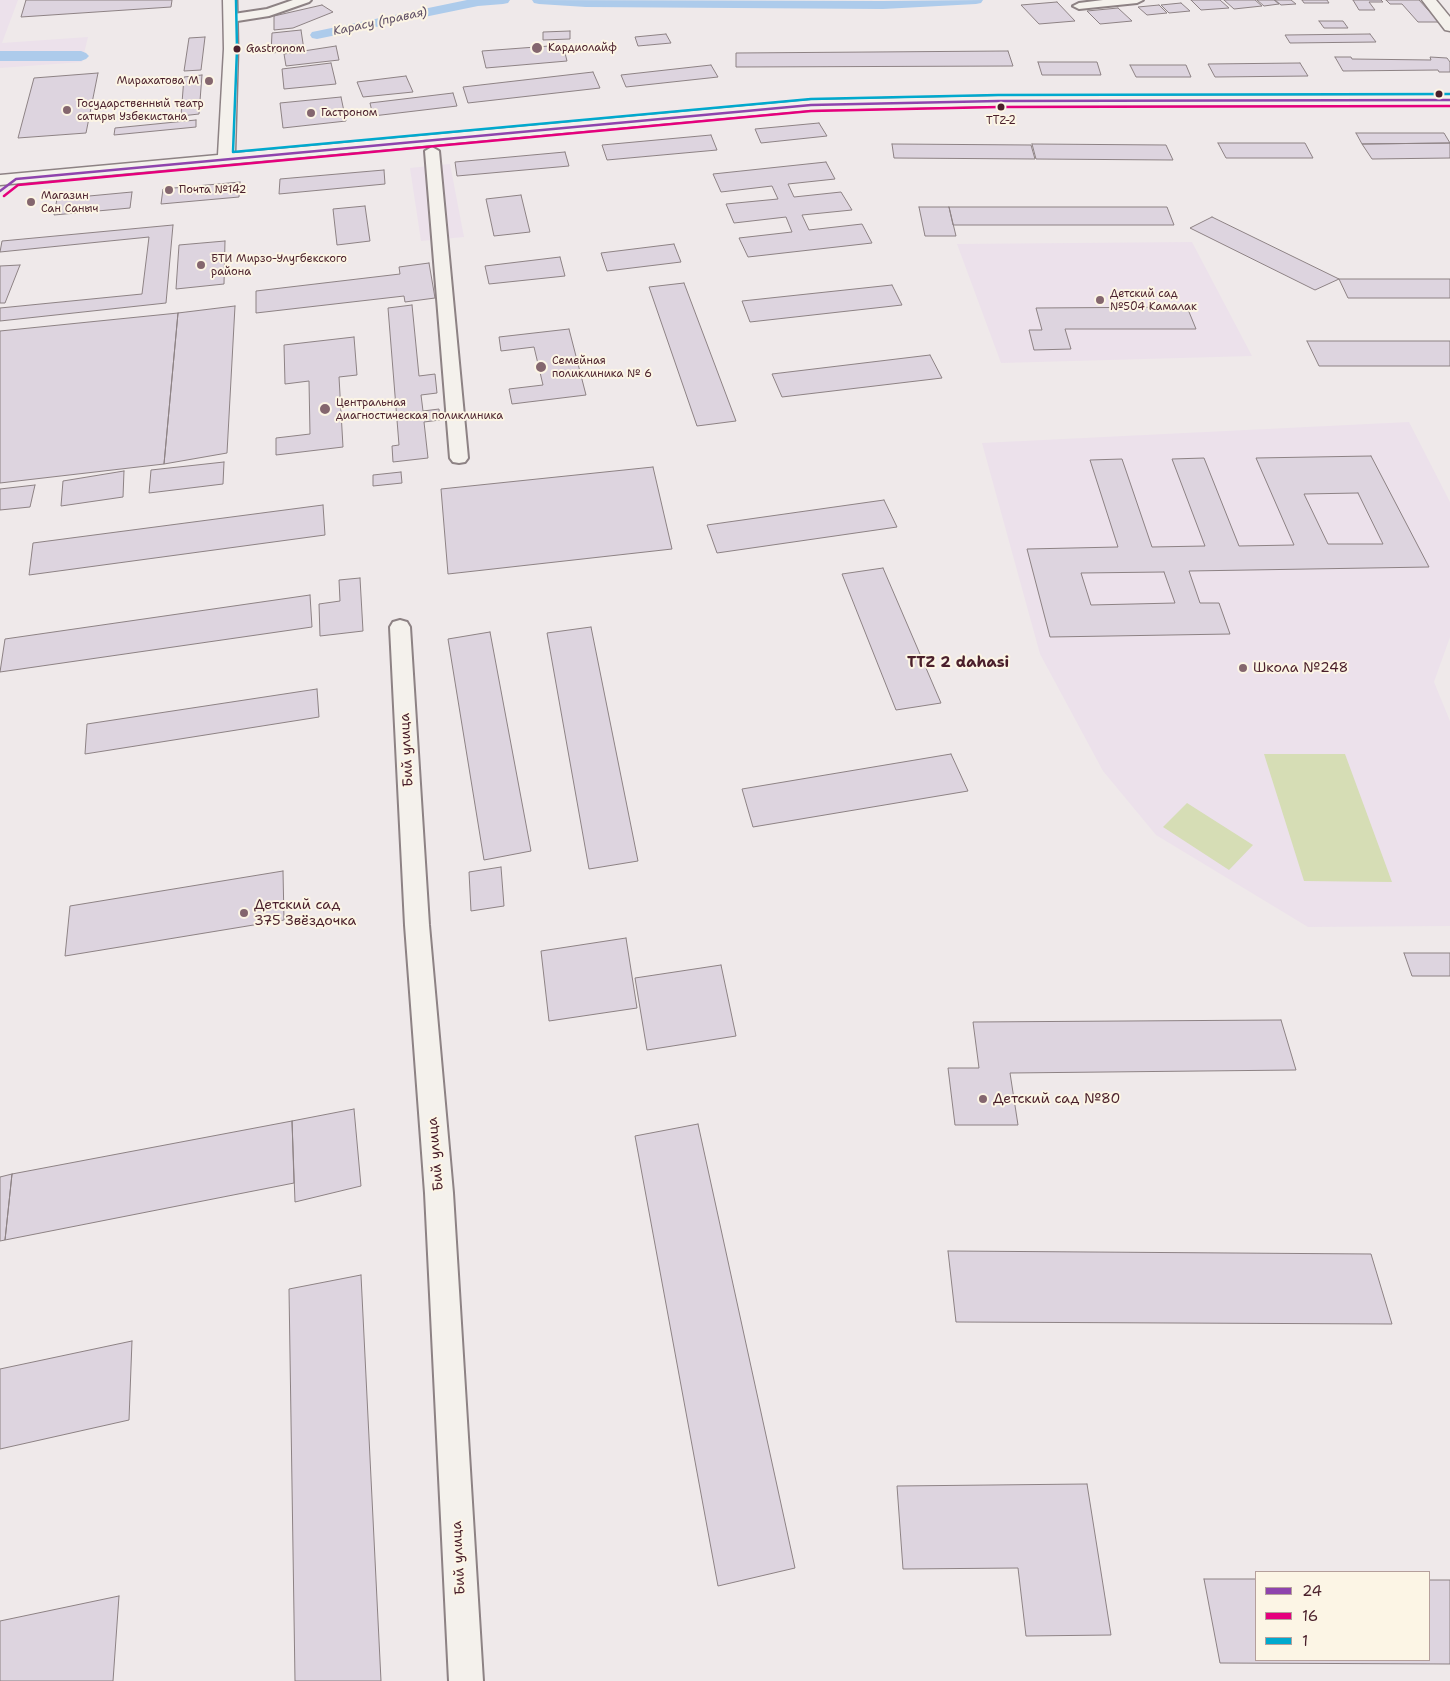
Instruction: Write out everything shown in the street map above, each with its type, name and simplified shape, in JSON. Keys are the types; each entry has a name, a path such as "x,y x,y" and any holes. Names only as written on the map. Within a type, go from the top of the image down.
{"main road":[{"path":"227,155 230,0"},
{"path":"1429,0 1450,27"},
{"path":"0,191 8,176 808,97 994,94 1450,93"},
{"path":"227,155 811,105 998,101 1450,100"}],"street":[{"path":"231,18 269,12 305,0"},
{"path":"1079,6 1137,0"},
{"path":"432,151 459,458"},
{"name":"Бий улица","path":"400,627 418,925 440,1204 466,1681"}],"shaded area":[{"path":"0,0 18,0 2,43 88,37 82,62 0,68"},
{"path":"450,164 464,237 421,241 410,168"},
{"name":"Детский сад №504 Камалак","path":"1192,242 1252,356 1001,363 957,244"},
{"name":"Школа №248","path":"1409,422 1450,502 1450,637 1434,682 1450,721 1450,926 1308,927 1156,835 1103,771 1040,654 982,443"}],"green space":[{"path":"1264,754 1345,754 1392,882 1304,881"},
{"path":"1187,803 1253,845 1229,870 1163,827"}],"building":[{"path":"26,0 172,0 171,7 21,17"},
{"path":"1191,0 1220,0 1229,8 1201,10"},
{"path":"1224,0 1255,0 1262,6 1234,9"},
{"path":"1257,0 1274,0 1279,4 1264,6"},
{"path":"1275,0 1291,0 1296,4 1281,5"},
{"path":"1302,0 1327,0 1329,3 1304,3"},
{"path":"1353,0 1381,0 1383,2 1369,2 1375,10 1359,10"},
{"path":"1386,0 1419,0 1439,22 1418,22 1402,4 1390,4"},
{"path":"1057,2 1075,21 1039,24 1021,5"},
{"path":"1181,3 1190,11 1169,13 1161,5"},
{"path":"322,5 333,12 293,28 274,30 274,16"},
{"path":"1159,5 1167,13 1147,15 1138,7"},
{"path":"1118,8 1132,21 1100,24 1087,11"},
{"path":"1319,21 1343,21 1348,28 1324,28"},
{"path":"301,30 304,50 271,53 272,33"},
{"path":"570,31 570,39 543,40 543,32"},
{"path":"666,34 671,43 638,46 635,37"},
{"path":"1370,34 1376,42 1290,43 1285,35"},
{"path":"205,37 201,70 184,71 189,38"},
{"path":"563,45 567,61 486,68 482,51"},
{"path":"336,46 339,60 286,66 284,54"},
{"path":"1008,51 1013,66 736,67 736,53"},
{"path":"1335,57 1431,60 1430,57 1447,58 1450,62 1450,72 1439,72 1438,70 1343,71"},
{"path":"1038,62 1097,62 1101,75 1042,75"},
{"path":"331,63 336,84 284,89 282,69"},
{"path":"1300,63 1308,76 1215,77 1208,64"},
{"path":"711,65 718,77 626,87 621,75"},
{"path":"1130,65 1186,65 1191,77 1136,77"},
{"path":"593,72 600,88 468,103 463,87"},
{"path":"98,73 86,133 18,138 34,78"},
{"path":"202,75 199,114 181,116 184,77"},
{"path":"406,76 413,92 363,97 357,82"},
{"path":"453,93 457,106 373,116 370,103"},
{"path":"341,97 346,121 283,128 280,103"},
{"path":"196,120 196,127 114,135 115,128"},
{"path":"819,123 827,136 761,143 755,129"},
{"path":"1356,133 1444,133 1450,143 1362,144"},
{"path":"711,135 717,150 607,160 602,145"},
{"path":"1218,143 1305,143 1313,158 1226,158"},
{"path":"1450,143 1450,158 1372,159 1362,144"},
{"path":"892,144 1031,145 1035,159 894,158"},
{"path":"1032,144 1166,145 1173,160 1036,159"},
{"path":"565,152 569,166 457,176 455,162"},
{"path":"826,162 835,179 788,184 794,197 841,192 852,210 802,215 809,230 862,224 872,243 748,257 739,238 792,232 786,217 734,223 726,204 778,199 772,186 721,192 713,174"},
{"path":"384,170 385,184 279,194 280,179"},
{"path":"240,182 239,197 161,204 163,189"},
{"path":"132,192 130,208 54,215 57,199"},
{"path":"521,195 530,232 494,236 486,199"},
{"path":"365,206 370,241 337,245 333,209"},
{"path":"919,207 949,207 956,236 925,236"},
{"path":"949,207 1167,207 1174,225 953,225"},
{"path":"1212,217 1339,279 1315,290 1190,228"},
{"path":"173,225 166,303 0,321 0,308 142,294 149,237 0,252 2,241"},
{"name":"БТИ Мирзо-Улугбекского района","path":"225,241 224,284 176,289 179,245"},
{"path":"674,244 681,262 607,271 601,253"},
{"path":"560,257 565,276 489,284 485,266"},
{"path":"429,263 435,298 405,302 404,296 256,313 256,291 400,274 399,267"},
{"path":"20,265 5,303 0,303 0,266"},
{"path":"1339,279 1450,279 1450,298 1348,298"},
{"path":"684,283 736,421 697,426 649,287"},
{"path":"892,285 902,305 750,322 742,301"},
{"path":"412,305 419,376 435,374 437,393 421,395 423,411 439,409 440,420 424,422 428,458 393,462 392,446 399,445 388,308"},
{"path":"235,306 227,453 164,464 178,313"},
{"path":"1187,307 1196,329 1065,329 1071,349 1034,350 1029,330 1042,330 1036,308"},
{"path":"178,313 164,464 0,483 0,331"},
{"path":"569,329 586,395 512,404 509,389 543,385 534,347 501,351 499,337"},
{"name":"Центральная диагностическая поликлиника","path":"354,337 357,375 339,377 343,447 276,455 276,438 310,434 309,381 285,384 284,345"},
{"path":"1307,341 1450,341 1450,366 1319,366"},
{"path":"930,355 942,378 782,397 772,374"},
{"path":"1371,456 1429,567 1189,571 1200,603 1219,603 1230,634 1050,637 1027,549 1118,547 1090,460 1122,459 1152,547 1205,546 1172,459 1204,458 1239,546 1294,545 1256,458","holes":["1358,493 1383,544 1328,544 1304,494","1164,572 1175,603 1091,605 1081,573"]},
{"path":"224,462 223,484 149,493 151,470"},
{"path":"653,467 672,549 448,574 441,489"},
{"path":"124,471 123,497 61,506 63,481"},
{"path":"401,472 402,483 373,486 373,475"},
{"path":"35,485 30,507 0,510 0,489"},
{"path":"884,500 897,527 717,553 707,525"},
{"path":"323,505 325,535 29,575 33,543"},
{"path":"883,568 941,703 896,710 842,574"},
{"path":"360,578 363,631 320,636 319,604 340,601 339,580"},
{"path":"310,595 312,627 0,672 5,639"},
{"path":"591,627 638,861 589,869 547,633"},
{"path":"490,632 531,851 484,860 448,639"},
{"path":"317,689 319,717 85,754 87,724"},
{"path":"951,754 968,791 753,827 742,789"},
{"path":"501,867 504,906 471,911 469,872"},
{"path":"283,871 284,920 65,956 70,906"},
{"path":"626,938 637,1008 549,1021 541,951"},
{"path":"1404,953 1450,953 1450,976 1412,976"},
{"path":"721,965 736,1036 647,1050 635,978"},
{"name":"Детский сад №80","path":"1281,1020 1296,1070 1010,1073 1018,1125 955,1125 948,1068 979,1068 973,1022"},
{"path":"354,1109 361,1186 295,1202 292,1121"},
{"path":"292,1121 294,1183 5,1240 12,1174"},
{"path":"698,1124 795,1568 718,1586 635,1136"},
{"path":"12,1174 5,1240 0,1241 0,1177"},
{"path":"948,1251 1371,1254 1392,1324 956,1322"},
{"path":"361,1275 381,1681 295,1681 289,1289"},
{"path":"132,1341 129,1420 0,1449 0,1369"},
{"path":"1087,1484 1111,1635 1026,1636 1018,1568 903,1569 897,1486"},
{"path":"1204,1579 1255,1579 1255,1661 1430,1661 1430,1580 1450,1580 1450,1664 1220,1663"},
{"path":"119,1596 113,1681 0,1681 0,1621"}],"waterway":[{"name":"Карасу (правая)","path":"317,35 478,2 503,0"},
{"name":"Карасу (правая)","path":"539,0 586,3 883,5 976,0"},
{"name":"Карасу (правая)","path":"0,56 81,56"}],"transit line":[{"name":"1","path":"236,0 237,49 233,152 811,99 998,95 1450,94"},
{"name":"24","path":"0,191 16,179 811,105 998,101 1450,100"},
{"name":"16","path":"4,196 18,185 811,111 998,107 1450,106"}],"place":[{"name":"Кардиолайф","path":"537,48"},
{"name":"Gastronom","path":"237,49"},
{"name":"Мирахатова М","path":"209,81"},
{"name":"TTZ-2","path":"1001,107"},
{"name":"Государственный театр сатиры Узбекистана","path":"67,110"},
{"name":"Гастроном","path":"311,113"},
{"name":"Почта №142","path":"169,190"},
{"name":"Магазин Сан Саныч","path":"31,202"},
{"name":"БТИ Мирзо-Улугбекского района","path":"201,265"},
{"name":"Детский сад №504 Камалак","path":"1100,300"},
{"name":"Семейная поликлиника № 6","path":"541,367"},
{"name":"Центральная диагностическая поликлиника","path":"325,409"},
{"name":"Школа №248","path":"1243,668"},
{"name":"Детский сад 375 Звёздочка","path":"244,913"},
{"name":"Детский сад №80","path":"983,1099"}],"district":[{"name":"TTZ 2 dahasi","path":"958,663"}]}
